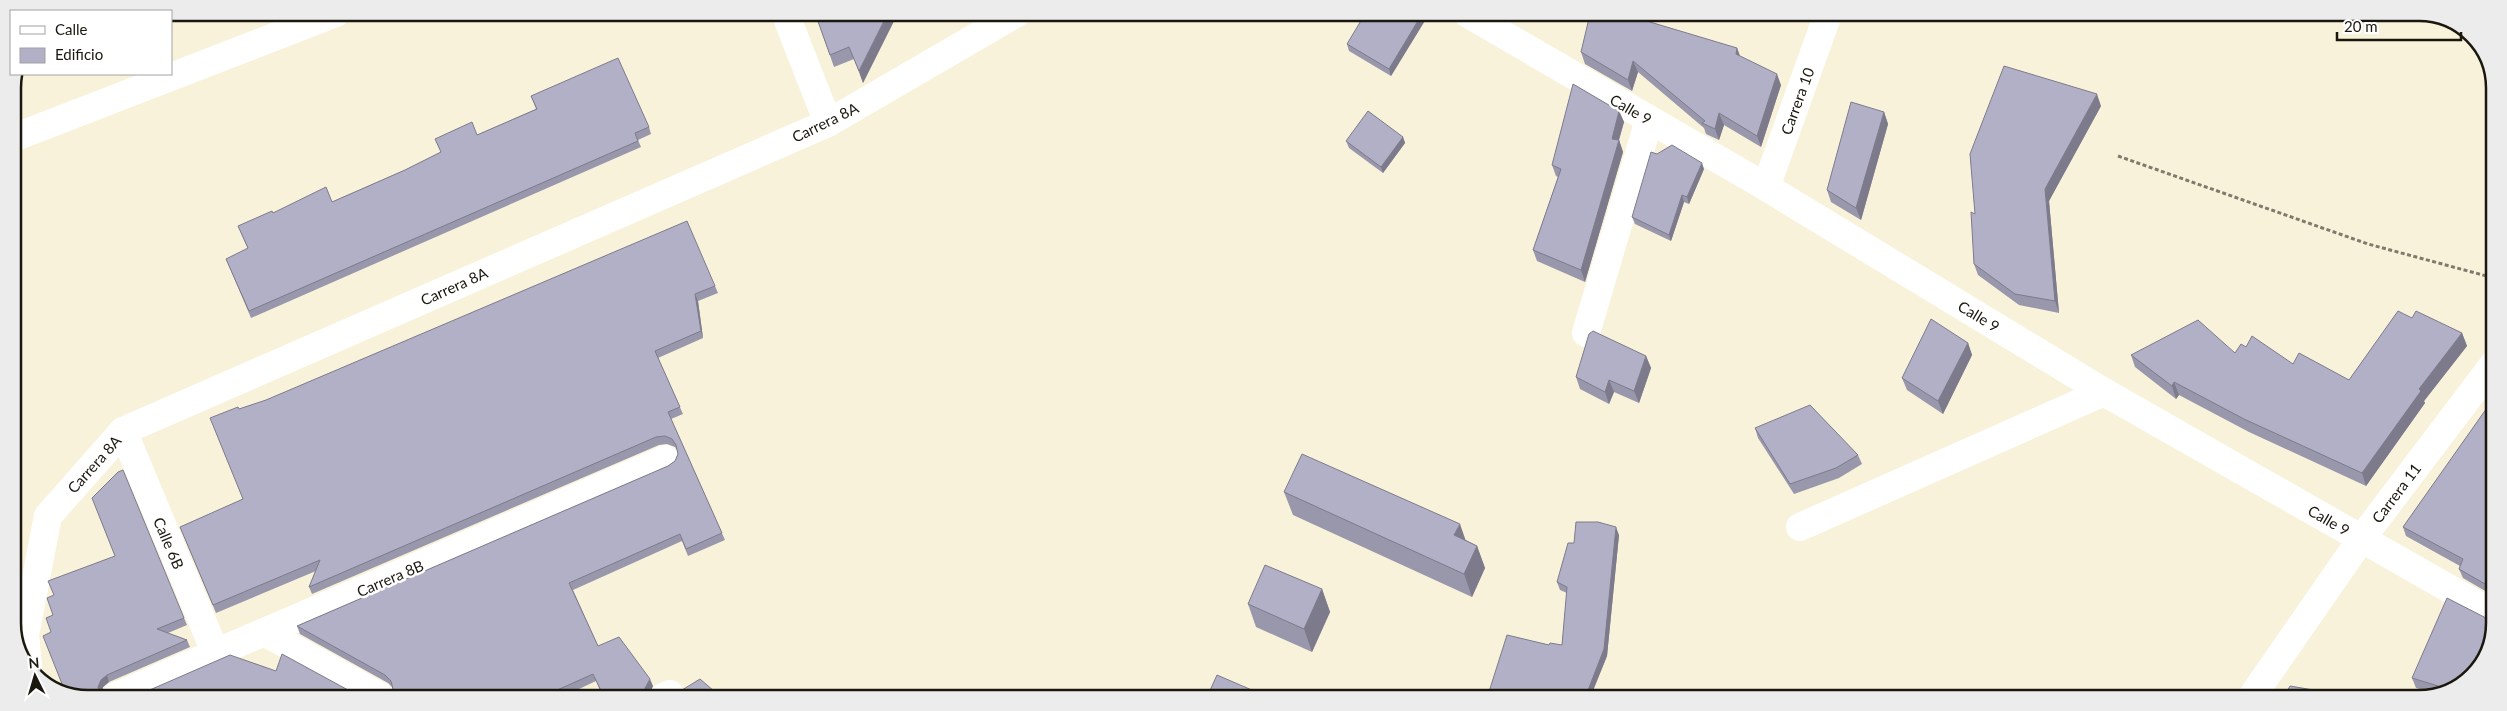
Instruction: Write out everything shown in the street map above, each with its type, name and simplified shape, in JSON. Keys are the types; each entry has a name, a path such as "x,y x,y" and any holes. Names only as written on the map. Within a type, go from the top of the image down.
{"street":[{"path":"21,135 315,21"},
{"path":"789,21 828,124"},
{"name":"Carrera 8A","path":"26,649 25,635 48,516 123,431 828,124 1005,21"},
{"name":"Calle 9","path":"1480,21 1766,187 2104,392 2486,610"},
{"name":"Carrera 10","path":"1766,187 1825,21"},
{"path":"1586,333 1649,120"},
{"name":"Carrera 11","path":"2257,690 2362,538 2486,374"},
{"path":"1800,527 2104,392"},
{"name":"Calle 6B","path":"123,431 216,654"},
{"name":"Carrera 8B","path":"130,690 665,459"},
{"path":"264,632 369,690"}],"path":[{"path":"2118,156 2368,244 2486,276"}],"building":[{"path":"818,21 884,21 859,71 849,47 830,55"},
{"path":"1361,21 1418,21 1389,69 1347,44"},
{"path":"1588,21 1646,21 1737,48 1736,54 1777,74 1757,136 1719,113 1715,129 1702,123 1705,121 1633,61 1628,80 1581,52"},
{"path":"618,58 649,127 635,133 638,141 249,311 226,259 248,248 238,226 272,211 273,213 326,187 332,202 405,170 441,152 435,139 472,122 477,135 537,109 531,96"},
{"path":"2004,66 2097,94 2045,189 2055,301 2015,294 1974,264 1971,212 1975,214 1970,154"},
{"path":"1573,84 1619,111 1612,139 1619,140 1581,270 1533,250 1561,169 1552,165"},
{"path":"1851,102 1884,112 1856,208 1827,190"},
{"path":"1368,111 1403,137 1381,167 1346,141"},
{"path":"1672,145 1702,163 1687,197 1682,195 1669,235 1632,217 1651,152 1657,154"},
{"path":"687,221 715,286 695,294 701,331 655,351 680,407 668,412 722,533 686,549 680,534 569,583 598,646 619,637 650,679 645,690 601,690 593,674 557,690 393,690 391,681 385,675 297,626 668,466 675,461 678,454 672,439 665,436 656,437 309,587 320,560 213,605 180,527 243,499 210,418 238,407 239,409 266,400"},
{"path":"2398,311 2412,318 2416,311 2462,333 2419,389 2421,391 2362,473 2244,419 2174,382 2172,386 2131,355 2198,320 2235,353 2241,344 2246,347 2252,336 2293,364 2299,353 2349,380"},
{"path":"1931,319 1968,343 1938,401 1902,378"},
{"path":"1593,331 1646,356 1634,391 1609,380 1605,392 1576,377 1589,334"},
{"path":"1810,405 1858,455 1836,468 1790,484 1755,428"},
{"path":"2486,409 2486,585 2459,569 2463,559 2403,527"},
{"path":"1302,454 1460,524 1454,535 1477,546 1464,574 1284,492"},
{"path":"123,470 184,618 157,629 187,640 107,675 101,680 99,690 79,689 62,684 60,679 60,651 49,651 43,636 51,632 46,618 53,615 47,598 54,595 48,581 115,556 92,498 118,472"},
{"path":"1576,522 1598,522 1616,527 1604,649 1588,690 1490,690 1507,635 1549,645 1550,643 1562,645 1567,587 1557,582 1568,543 1574,543"},
{"path":"1265,565 1322,589 1304,629 1248,604"},
{"path":"2447,598 2486,618 2481,648 2469,667 2460,676 2439,686 2412,678"},
{"path":"282,654 348,690 150,690 230,655 276,671"},
{"path":"1217,675 1252,690 1210,690"},
{"path":"700,679 713,690 682,690"},
{"path":"2290,686 2313,690 2288,690"}]}
